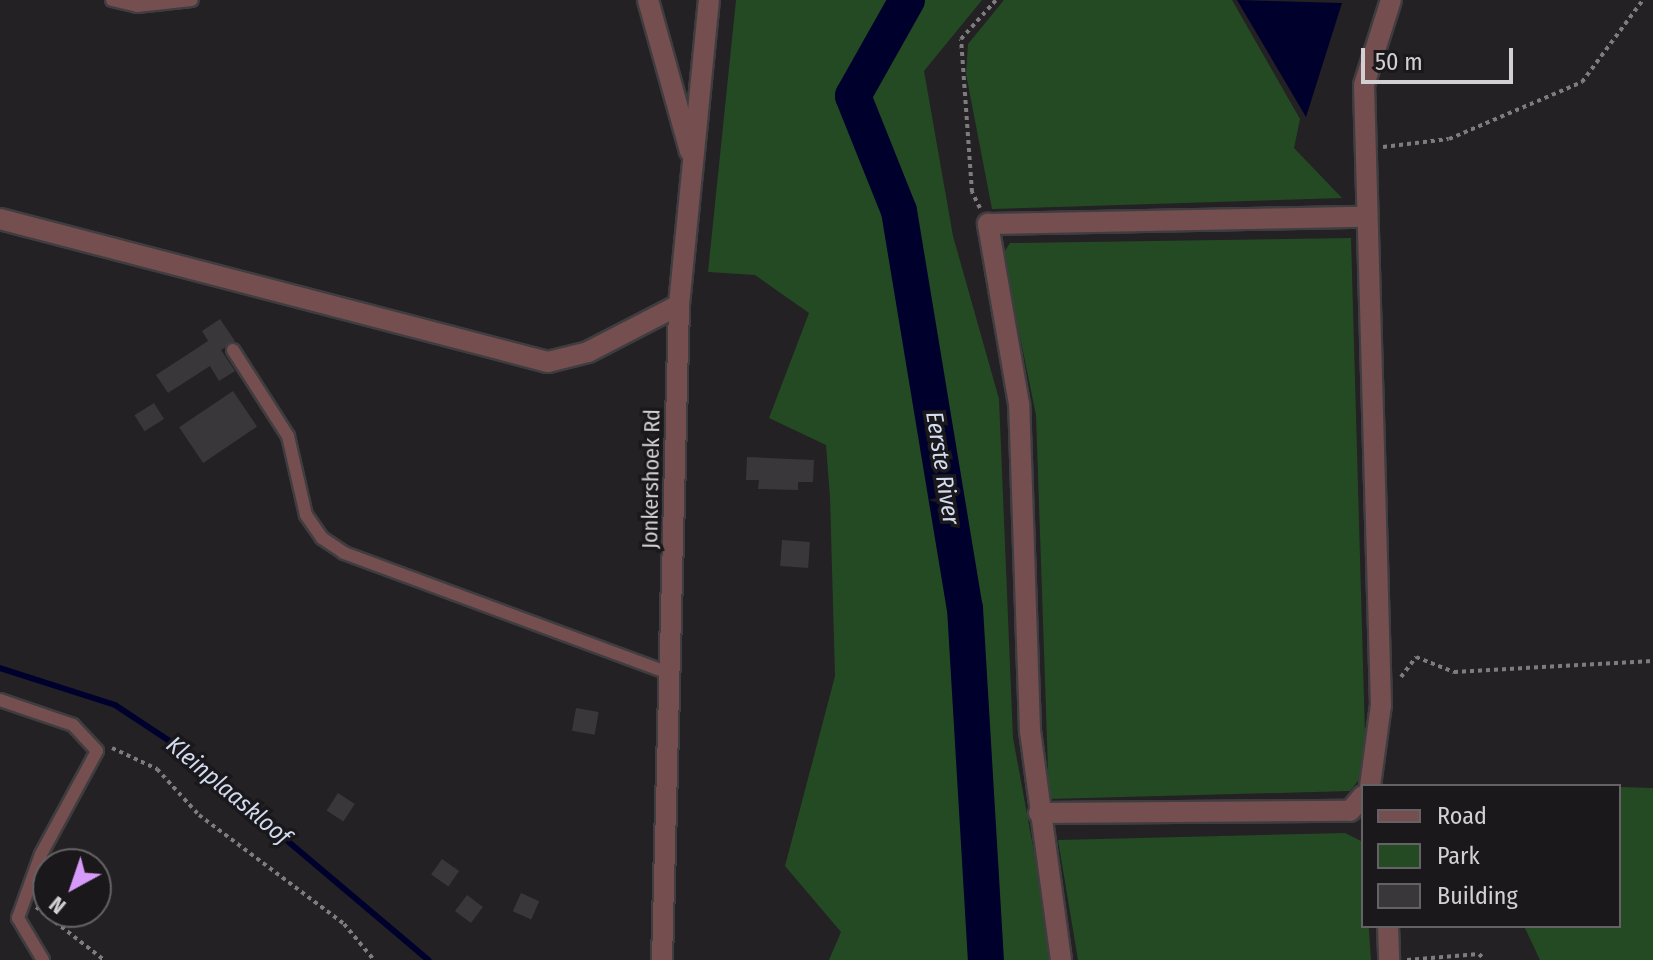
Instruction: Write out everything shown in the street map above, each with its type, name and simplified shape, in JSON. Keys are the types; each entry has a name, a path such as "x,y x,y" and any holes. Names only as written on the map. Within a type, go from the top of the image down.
{"street":[{"path":"648,0 690,151"},
{"name":"Jonkershoek Rd","path":"662,960 679,305 690,151 709,0"},
{"path":"1370,784 1381,705 1366,217 1367,61 1391,0"},
{"path":"1061,960 1039,813 1019,404 988,224 1366,217"},
{"path":"0,219 548,362 588,352 679,305"},
{"path":"1039,813 1359,810"},
{"path":"1388,928 1389,960"}],"lane":[{"path":"112,0 192,0"},
{"path":"233,350 288,436 306,515 322,538 344,553 671,674"},
{"path":"0,700 73,725 97,751 24,899 18,928 43,960"}],"path":[{"path":"988,224 972,192 960,68 961,39 996,0"},
{"path":"1365,150 1449,139 1582,82 1643,0"},
{"path":"1381,705 1416,657 1454,672 1653,661"},
{"path":"97,751 115,747 157,769 199,815 344,924 374,960"},
{"path":"24,899 104,960"},
{"path":"1389,960 1479,954 1485,960"}],"green space":[{"path":"736,0 982,0 924,71 953,236 999,399 1013,738 1054,960 829,960 841,932 785,866 835,676 830,497 826,445 769,418 809,313 755,275 708,272"},
{"path":"1004,0 1232,0 1300,119 1294,148 1342,198 992,209 966,74 968,44"},
{"path":"1351,238 1366,771 1350,791 1049,799 1036,415 1003,254 1010,243"},
{"path":"1621,787 1653,788 1653,960 1540,960 1525,928 1621,928"},
{"path":"1345,833 1361,841 1361,928 1369,928 1371,960 1078,960 1058,840"}],"water":[{"path":"1237,0 1342,3 1306,117"}],"building":[{"path":"220,319 235,341 221,350 235,371 219,381 210,366 168,393 156,375 208,341 202,331"},
{"path":"233,391 257,427 203,463 179,427"},
{"path":"154,403 164,419 145,431 134,415"},
{"path":"747,457 814,460 813,482 798,482 798,490 758,489 759,480 746,480"},
{"path":"782,540 810,542 808,568 780,566"},
{"path":"576,708 599,712 595,735 572,731"},
{"path":"338,793 355,804 343,822 327,811"},
{"path":"442,859 459,871 448,887 431,875"},
{"path":"521,893 539,901 531,919 513,911"},
{"path":"467,895 483,907 471,923 455,911"}],"waterway":[{"name":"Eerste River","path":"907,0 853,96 899,211 965,608 986,960"},
{"name":"Kleinplaaskloof","path":"0,668 115,705 168,740 428,960"}]}
